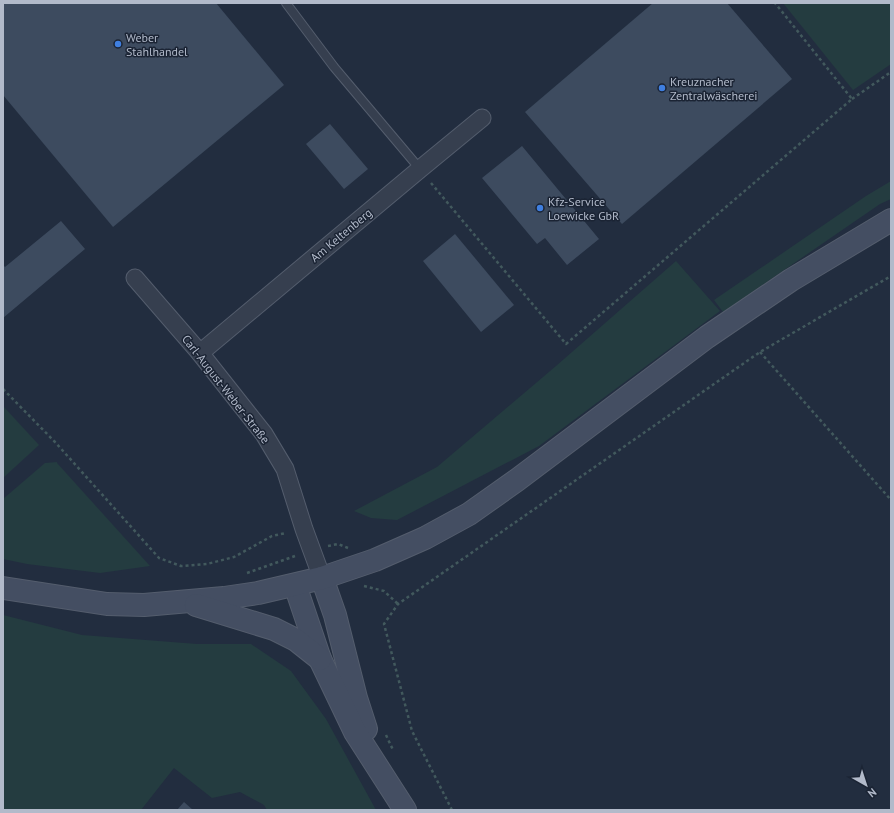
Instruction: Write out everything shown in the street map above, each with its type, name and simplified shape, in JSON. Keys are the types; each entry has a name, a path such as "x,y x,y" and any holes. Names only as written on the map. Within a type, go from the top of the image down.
{"main road":[{"path":"3,588 107,604 144,605 244,595 322,578 358,576 469,514 517,480 707,337 791,280 891,220"},
{"path":"322,578 335,615 356,698 368,734 387,781"},
{"path":"295,585 320,659 355,732 404,810"},
{"path":"184,601 274,629 296,640 320,659"}],"street":[{"name":"Am Keltenberg","path":"200,353 482,118"},
{"name":"Carl-August-Weber-Straße","path":"135,278 200,353 264,434 285,469 304,529 322,578"}],"lane":[{"path":"286,3 334,67 420,169"}],"path":[{"path":"775,3 852,98"},
{"path":"420,169 566,344 852,98 891,72"},
{"path":"452,810 412,731 384,624 398,604 760,352 891,276"},
{"path":"760,352 891,500"},
{"path":"3,389 54,442 159,558 181,566 207,564 234,558 272,536 304,529"},
{"path":"243,574 338,544 349,548 358,576 384,591 398,604"}],"green space":[{"path":"783,3 891,3 891,64 853,90"},
{"path":"891,181 891,199 880,204 723,312 714,300 866,196"},
{"path":"676,261 720,311 539,446 397,520 371,518 354,511 437,467"},
{"path":"3,406 39,445 3,478"},
{"path":"57,462 150,566 100,573 27,564 3,559 3,499 45,463"},
{"path":"3,615 82,635 197,644 251,644 291,671 326,719 376,810 267,810 264,805 240,792 212,798 174,768 141,810 3,810"}],"building":[{"path":"3,3 216,3 284,85 113,227 3,95"},
{"path":"653,3 727,3 792,79 622,224 525,112"},
{"path":"330,124 368,169 344,189 306,144"},
{"name":"Kfz-Service Loewicke GbR","path":"522,146 599,239 567,265 545,238 537,244 482,178"},
{"path":"61,221 85,249 3,318 3,265 5,267"},
{"path":"455,234 514,305 481,332 423,261"},
{"path":"184,802 193,810 177,810"}],"place":[{"name":"Weber Stahlhandel","path":"118,44"},
{"name":"Kreuznacher Zentralwäscherei","path":"662,88"},
{"name":"Kfz-Service Loewicke GbR","path":"540,208"}]}
